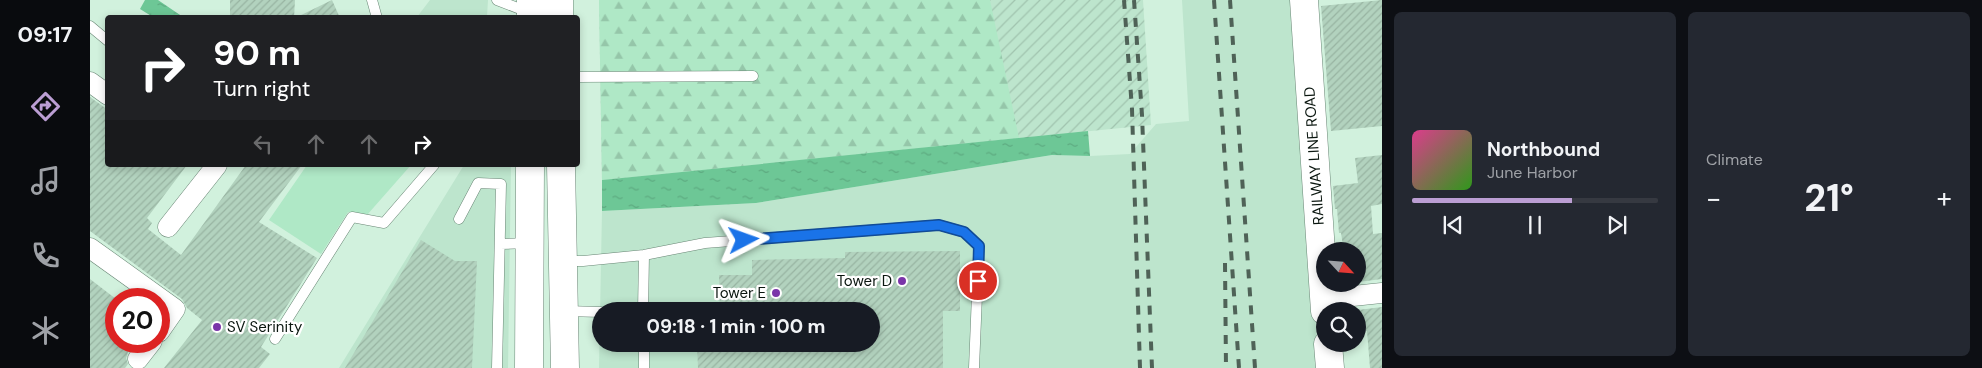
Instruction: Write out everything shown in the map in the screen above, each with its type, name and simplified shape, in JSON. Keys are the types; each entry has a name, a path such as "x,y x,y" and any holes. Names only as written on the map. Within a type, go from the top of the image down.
{"main road":[{"path":"559,0 559,15"},
{"name":"RAILWAY LINE ROAD","path":"1304,0 1325,302"},
{"path":"529,368 530,167"},
{"path":"561,167 565,368"},
{"path":"1329,352 1330,368"}],"street":[{"path":"90,82 105,93"},
{"path":"168,227 209,168"},
{"path":"90,248 146,288"},
{"path":"1339,302 1382,293"},
{"path":"170,305 175,309 170,316"},
{"path":"138,359 143,353"}],"lane":[{"path":"372,0 376,15"},
{"path":"497,0 531,10"},
{"path":"90,26 105,38"},
{"path":"580,77 753,76"},
{"path":"275,338 352,217 384,223 432,167"},
{"path":"459,219 478,183 501,184 497,368"},
{"path":"563,261 644,255 705,244 939,225 964,232 979,246 974,368"},
{"path":"500,244 530,243"},
{"path":"643,302 644,255"},
{"path":"564,311 592,312"},
{"path":"644,352 644,368"}],"shaded area":[{"path":"430,0 488,0 487,15 419,15"},
{"path":"599,0 1143,0 1151,125 602,180"},
{"path":"1182,0 1291,0 1316,329 1316,352 1318,352 1319,368 599,368 599,352 880,352 880,302 600,302 602,211 756,203 1052,155 1130,154 1156,124 1189,121"},
{"path":"463,167 511,167 508,368 339,368"}],"green space":[{"path":"599,0 990,0 1019,138 602,180"},
{"path":"306,167 409,167 367,215 348,212 321,254 269,220"}],"water":[{"path":"145,0 158,0 180,15 150,15 140,9"},
{"path":"1088,131 1090,156 1052,155 756,203 602,211 602,180"}],"building":[{"path":"230,0 295,0 294,15 230,15"},
{"path":"332,0 339,15 301,15"},
{"path":"1382,0 1382,126 1331,131 1321,6"},
{"path":"90,97 105,108 105,167 185,167 147,218 152,223 148,229 181,255 245,167 300,167 259,222 317,258 261,347 270,354 259,368 164,368 202,320 187,308 182,299 170,290 170,288 167,288 90,231"},
{"path":"1382,155 1382,204 1371,206 1373,234 1382,233 1382,279 1366,281 1366,242 1342,242 1341,233 1339,233 1333,186 1358,183 1355,158"},
{"path":"421,240 455,261 477,261 472,368 345,368"},
{"path":"960,251 960,311 943,311 943,368 698,368 697,352 880,352 880,302 720,302 719,275 752,275 752,260 845,258 845,252"},
{"path":"90,279 105,291 105,353 128,353 126,358 128,364 125,368 90,368"},
{"path":"1382,307 1382,368 1370,368 1366,309"}],"railway":[{"path":"1124,0 1132,109 1140,368"},
{"path":"1134,0 1142,115 1152,368"},
{"path":"1214,0 1239,368"},
{"path":"1230,0 1255,368"},
{"path":"1225,263 1226,368"}],"place":[{"name":"Tower D","path":"902,281"},
{"name":"Tower E","path":"776,293"},
{"name":"SV Serinity","path":"217,327"}],"route":[{"path":"744,240 939,225 964,232 979,246 978,281"}]}
